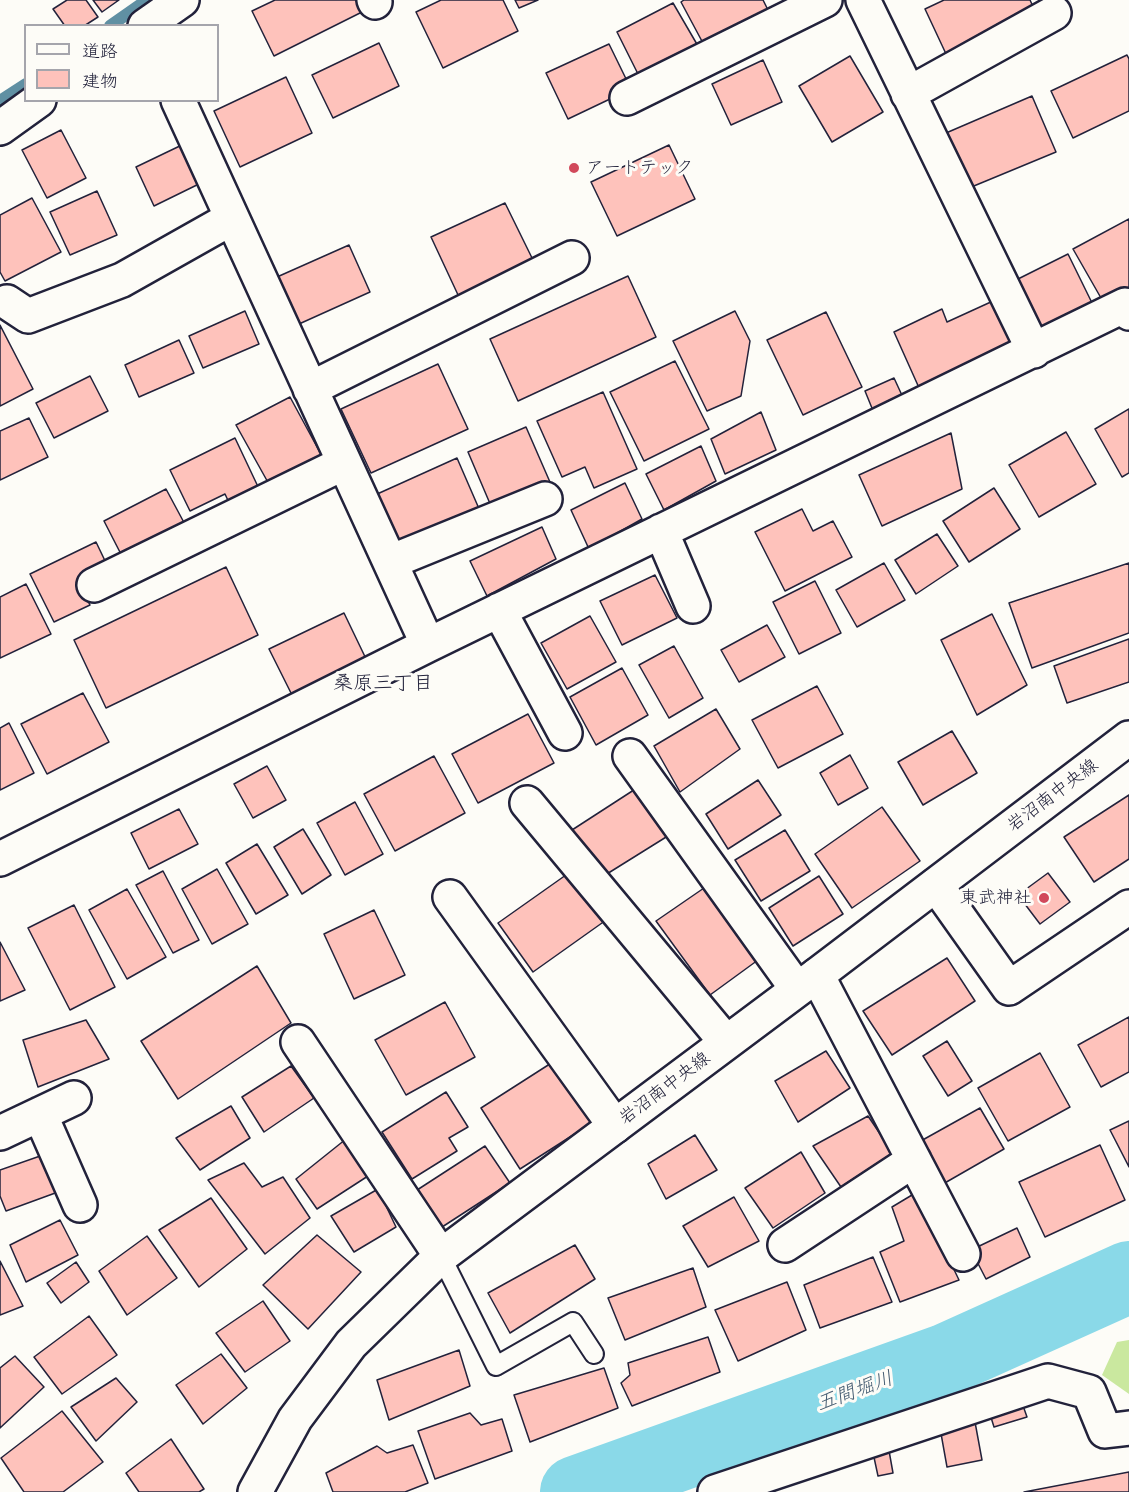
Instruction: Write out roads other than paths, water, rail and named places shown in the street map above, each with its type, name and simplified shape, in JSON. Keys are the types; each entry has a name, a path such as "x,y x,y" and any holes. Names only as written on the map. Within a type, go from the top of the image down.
{"street":[{"path":"148,24 182,0"},
{"path":"627,98 825,0"},
{"path":"863,0 1034,351"},
{"path":"908,94 1054,13"},
{"path":"0,128 36,102"},
{"path":"179,102 428,645"},
{"path":"7,302 28,316 122,280 232,218"},
{"path":"310,389 572,258"},
{"path":"0,859 499,610 1125,305 1129,313"},
{"path":"94,585 345,463"},
{"path":"390,562 545,499"},
{"path":"661,531 693,606"},
{"path":"499,610 565,733"},
{"name":"岩沼南中央線","path":"255,1492 295,1419 351,1344 441,1256 1129,738"},
{"path":"630,756 807,982 914,1160 963,1254"},
{"path":"527,803 726,1042"},
{"path":"936,885 1009,988 1129,907"},
{"path":"450,897 615,1126"},
{"path":"298,1042 441,1256"},
{"path":"0,1133 74,1098"},
{"path":"40,1114 80,1205"},
{"path":"785,1245 914,1160"},
{"path":"715,1492 1048,1381 1089,1392 1106,1431 1129,1428"}],"lane":[{"path":"441,1256 496,1366 573,1322 594,1354"}],"waterway":[{"path":"113,24 147,0"},
{"path":"0,101 24,85"},
{"name":"五間堀川","path":"576,1492 945,1360 1129,1277"}],"place":[{"name":"アートテック","path":"574,168"},
{"name":"東武神社","path":"1044,898"}],"district":[{"name":"桑原三丁目","path":"383,684"}]}
